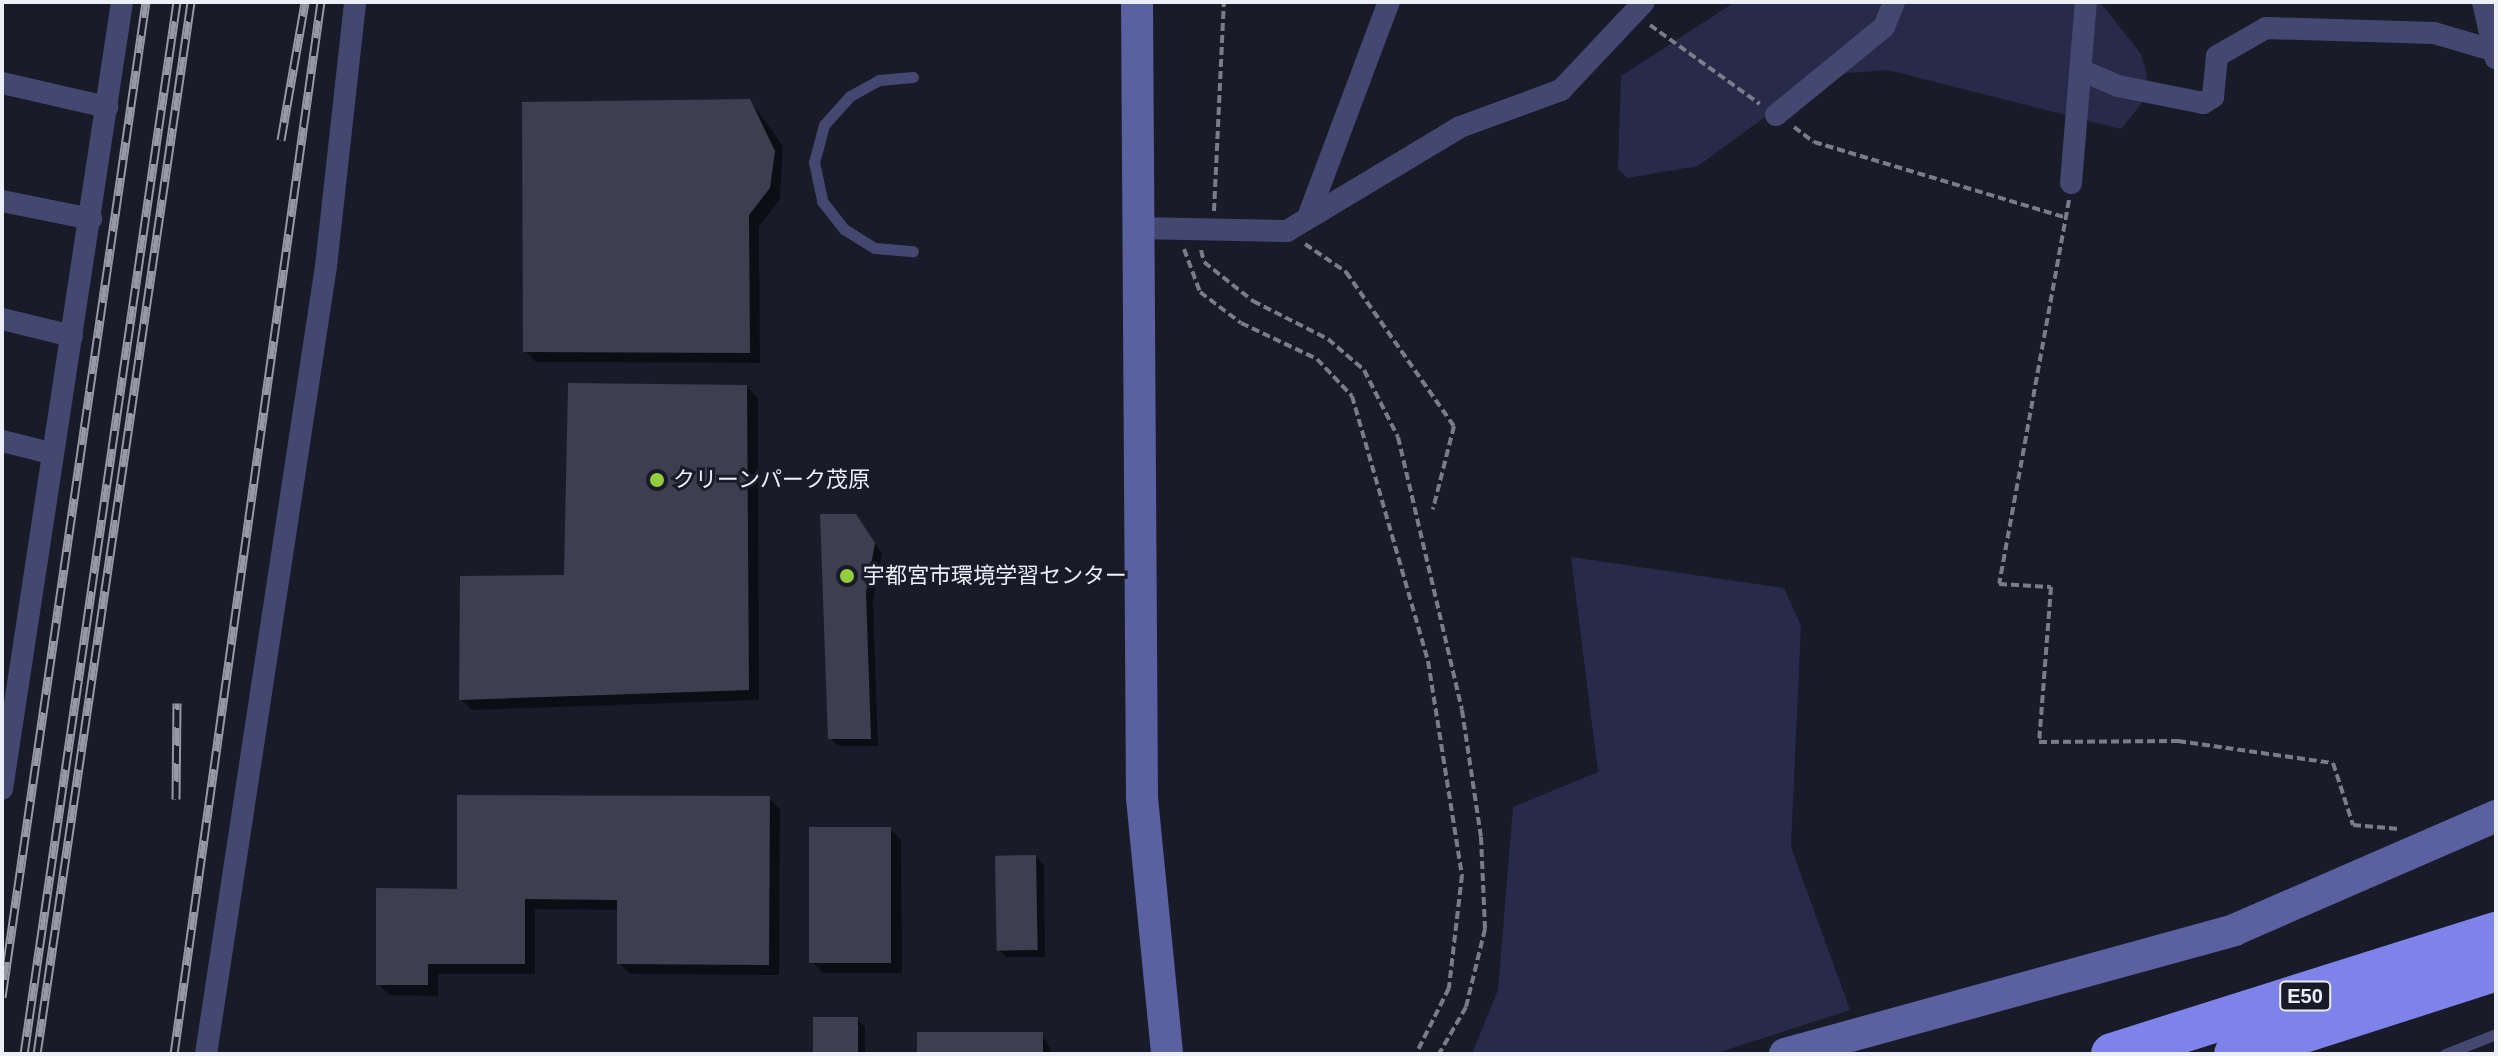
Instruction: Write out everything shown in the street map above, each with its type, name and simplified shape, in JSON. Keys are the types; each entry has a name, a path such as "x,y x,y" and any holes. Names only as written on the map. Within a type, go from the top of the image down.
{"highway":[{"name":"E50","path":"2112,1054 2496,933"},
{"name":"E50","path":"2235,1054 2496,970"}],"street":[{"path":"2,789 50,453 91,219 122,2"},
{"path":"206,1054 326,266 355,2"},
{"path":"1137,2 1142,798 1167,1054"},
{"path":"1308,217 1389,2"},
{"path":"1776,115 1884,27 1894,2"},
{"path":"2071,183 2086,2"},
{"path":"2483,2 2495,53"},
{"path":"1138,228 1287,231 1460,127 1561,90 1639,8"},
{"path":"2081,70 2118,86 2203,103 2213,97 2217,56 2266,28 2434,33 2495,53"},
{"path":"2,83 107,107"},
{"path":"2,201 91,219"},
{"path":"2,319 72,336"},
{"path":"2,441 50,453"},
{"path":"1785,1054 2234,930 2429,849 2496,816"}],"lane":[{"path":"913,77 879,80 850,96 824,125 814,162 822,201 844,229 875,248 913,251"},
{"path":"2445,1054 2496,1034"}],"path":[{"path":"1224,2 1194,229 1200,292 1241,323 1317,359 1352,396 1428,661 1462,875 1449,988 1416,1054"},
{"path":"1639,8 1814,142 2067,218 1999,584 2051,587 2039,742 2178,741 2333,763 2353,825 2415,830 2429,849"},
{"path":"1194,229 1204,262 1253,301 1328,339 1364,370 1398,437 1462,710 1481,837 1485,929 1466,1007 1439,1054"},
{"path":"1287,231 1346,272 1454,426 1433,509"}],"shaded area":[{"path":"1735,2 2100,2 2141,54 2147,74 2141,104 2121,129 1888,70 1847,73 1795,95 1698,166 1627,178 1618,169 1621,76"},
{"path":"1571,557 1784,588 1801,626 1791,847 1850,1010 1714,1054 1472,1054 1498,990 1513,807 1598,772"}],"building":[{"path":"750,99 775,151 770,188 749,215 750,353 523,352 522,102"},
{"name":"クリーンパーク茂原","path":"568,383 747,385 749,690 459,700 460,576 564,575"},
{"path":"820,514 856,514 875,543 866,592 871,739 828,739"},
{"path":"457,795 770,796 769,965 617,964 617,900 525,899 525,964 428,964 428,985 376,985 376,888 457,889"},
{"path":"809,827 891,827 891,963 809,963"},
{"path":"1036,855 1038,950 997,951 995,856"},
{"path":"813,1017 858,1017 858,1054 813,1054"},
{"path":"917,1032 1043,1032 1043,1054 917,1054"}],"railway":[{"path":"2,997 146,2"},
{"path":"24,1054 177,2"},
{"path":"37,1054 191,2"},
{"path":"281,140 305,2"},
{"path":"174,1054 321,2"},
{"path":"176,799 177,703"}],"place":[{"name":"クリーンパーク茂原","path":"657,480"},
{"name":"宇都宮市環境学習センター","path":"847,576"}]}
